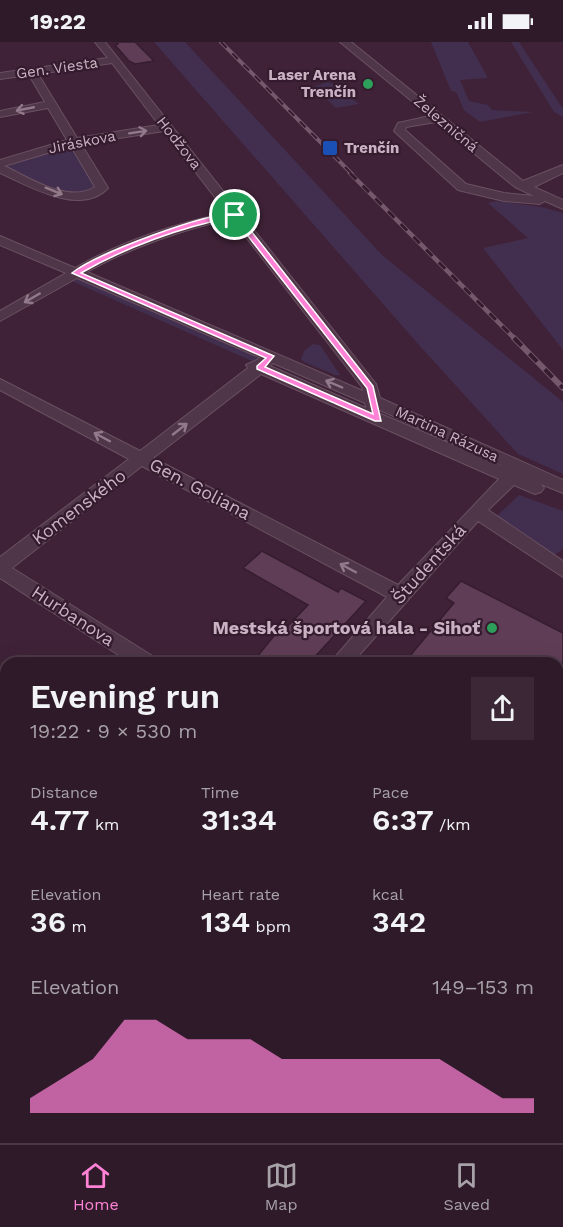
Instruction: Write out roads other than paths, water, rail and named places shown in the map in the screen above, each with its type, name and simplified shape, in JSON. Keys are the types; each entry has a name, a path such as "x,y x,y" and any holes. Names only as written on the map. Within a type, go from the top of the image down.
{"street":[{"name":"Hodžova","path":"100,42 370,387 371,400 378,419"},
{"name":"Železničná","path":"345,42 524,187 557,203"},
{"name":"Gen. Viesta","path":"0,76 114,60"},
{"path":"0,169 66,196 85,197 96,193 102,185 32,72"},
{"path":"0,114 51,104"},
{"path":"438,118 407,123 402,125 399,131 455,183 483,193 557,203"},
{"name":"Jiráskova","path":"0,164 37,150 166,127"},
{"path":"524,187 563,169"},
{"path":"0,317 100,260 204,221 235,215"},
{"name":"Martina Rázusa","path":"0,240 70,277"},
{"name":"Martina Rázusa","path":"0,252 70,277 266,363 378,419 517,473 563,487"},
{"name":"Martina Rázusa","path":"266,363 371,400 563,498"},
{"name":"Komenského","path":"0,568 266,363"},
{"name":"Gen. Goliana","path":"0,384 400,595"},
{"name":"Študentská","path":"345,657 400,595 517,473"},
{"path":"478,512 563,570"},
{"name":"Hurbanova","path":"0,568 138,657"}],"railway":[{"path":"221,42 352,174"},
{"path":"350,173 516,340"},
{"path":"514,338 563,388"}],"place":[{"name":"Laser Arena Trenčín","path":"368,84"},
{"name":"Trenčín","path":"330,148"},
{"name":"Mestská športová hala - Sihoť","path":"492,628"}]}
